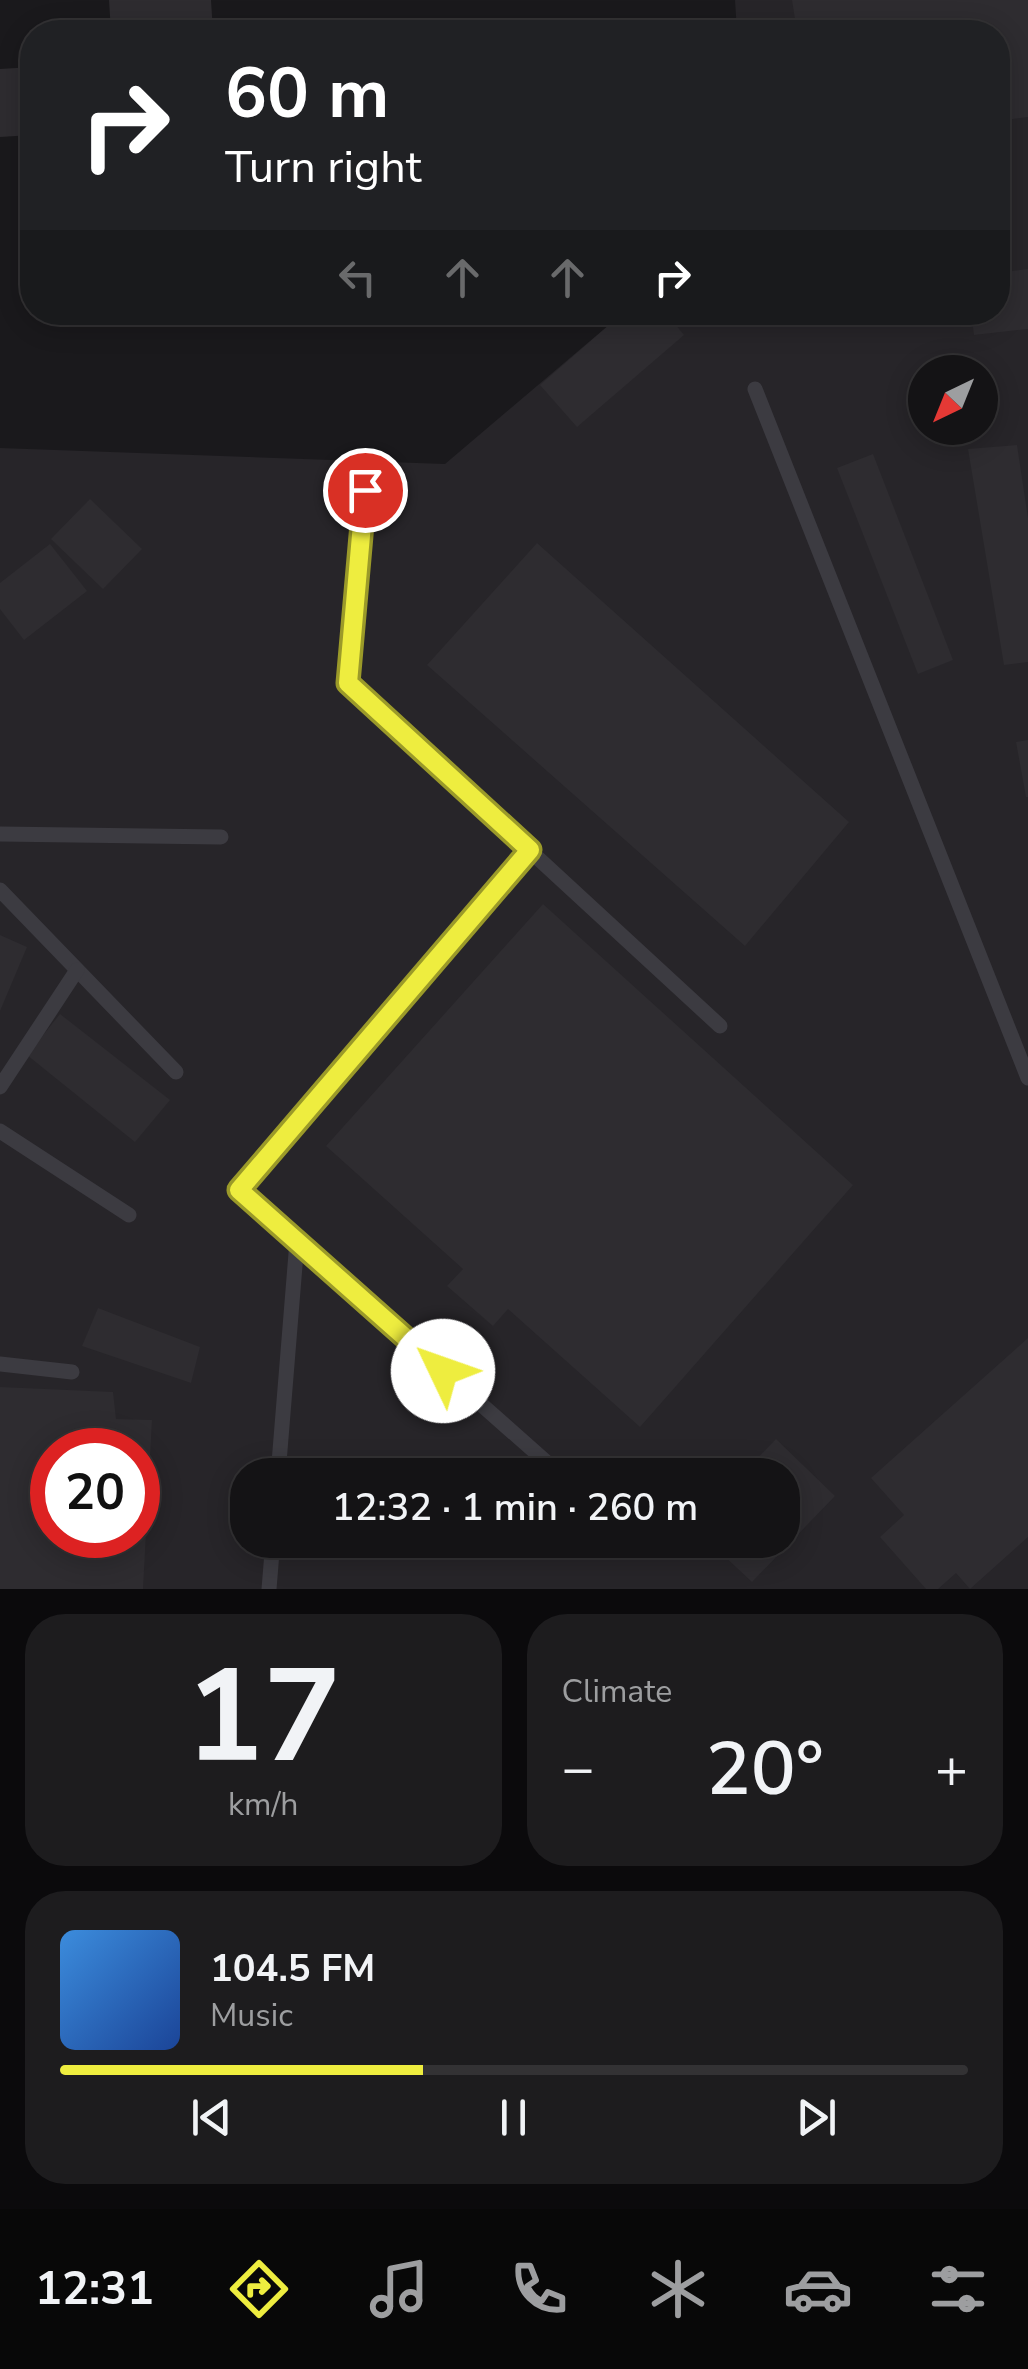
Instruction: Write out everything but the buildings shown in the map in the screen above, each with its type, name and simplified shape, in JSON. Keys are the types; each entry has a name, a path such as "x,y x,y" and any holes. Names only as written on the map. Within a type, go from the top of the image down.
{"lane":[{"path":"755,388 1028,1078"},
{"path":"365,490 348,683 720,1026"},
{"path":"0,834 221,837"},
{"path":"530,850 239,1190 542,1458"},
{"path":"0,890 176,1072"},
{"path":"0,1088 77,970"},
{"path":"0,1131 129,1215"},
{"path":"279,1458 297,1241"},
{"path":"0,1364 72,1372"},
{"path":"269,1589 271,1558"}],"shaded area":[{"path":"735,0 1028,0 1028,1589 0,1589 0,448 445,464 609,325 1010,325 1010,20 736,20"}],"route":[{"path":"365,490 348,683 530,850 239,1190 443,1371"}]}
